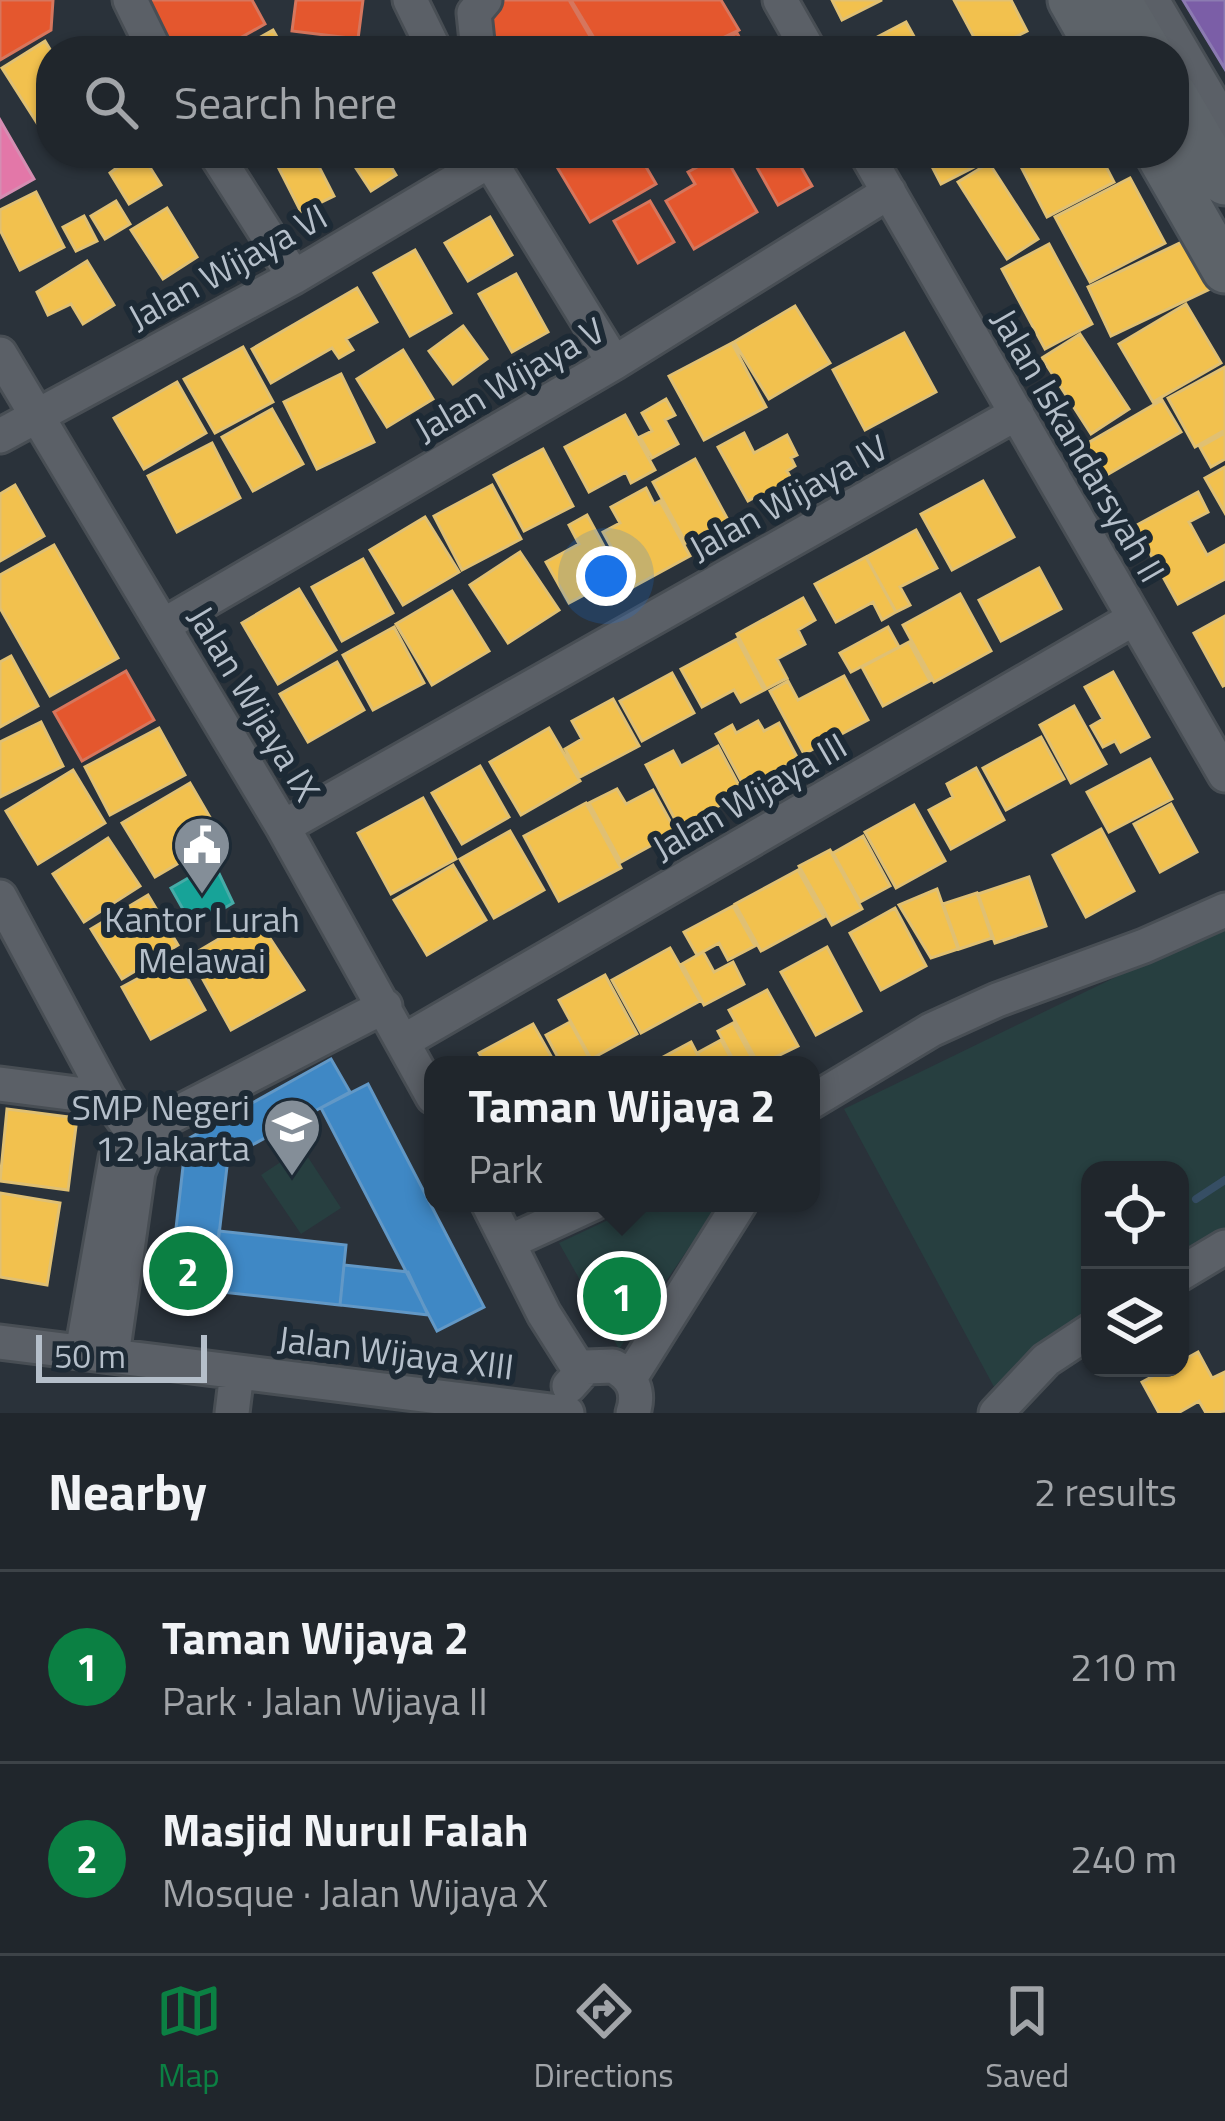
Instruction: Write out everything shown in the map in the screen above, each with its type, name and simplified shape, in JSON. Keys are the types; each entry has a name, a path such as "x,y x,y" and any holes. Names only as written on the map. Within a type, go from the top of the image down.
{"main road":[{"path":"1071,0 1091,36"},
{"path":"1096,0 1116,36"},
{"path":"1118,0 1139,36"},
{"path":"1191,105 1225,182"},
{"path":"1191,105 1225,225"},
{"path":"1167,168 1225,270"}],"street":[{"path":"130,0 148,36"},
{"path":"410,0 428,36"},
{"path":"476,36 474,14 484,0"},
{"path":"780,0 800,36"},
{"path":"1152,0 1165,36"},
{"path":"224,168 294,277"},
{"name":"Jalan Wijaya VI","path":"0,436 294,277 469,168"},
{"path":"494,168 614,363"},
{"name":"Jalan Iskandarsyah II","path":"875,168 1225,775"},
{"name":"Jalan Wijaya V","path":"164,626 614,363 889,192"},
{"name":"Jalan Wijaya IX","path":"0,354 283,827 424,1080"},
{"name":"Jalan Wijaya IV","path":"283,827 1017,413"},
{"name":"Jalan Wijaya III","path":"404,1041 1133,619"},
{"path":"0,897 108,1098 146,1137"},
{"path":"820,1097 964,1015 1225,910"},
{"path":"97,1354 146,1137 385,1006"},
{"path":"0,1084 108,1098"},
{"path":"493,1212 544,1314 571,1399"},
{"path":"509,1242 574,1212"},
{"path":"633,1413 637,1397 630,1378 734,1212"},
{"path":"1188,1269 1225,1247"},
{"path":"996,1413 1046,1360 1081,1337"},
{"name":"Jalan Wijaya XIII","path":"0,1342 237,1372 571,1399 607,1364 630,1378"},
{"path":"232,1413 237,1372"}],"green space":[{"path":"1225,924 1225,1246 1189,1268 1189,1161 1081,1161 1081,1334 1000,1398 844,1109"},
{"path":"302,1148 341,1208 301,1234 261,1175"},
{"path":"625,1212 714,1212 619,1349 559,1243"}],"building: Homes":[{"path":"832,0 882,0 842,20"},
{"path":"954,0 1011,0 1027,31 1017,36 973,36"},
{"path":"906,22 914,36 879,36"},
{"path":"36,47 36,121 2,68"},
{"path":"117,168 150,168 161,185 129,204 110,173"},
{"path":"279,168 320,168 334,196 301,212"},
{"path":"356,168 392,168 396,175 371,191"},
{"path":"933,168 972,168 941,184"},
{"path":"981,168 992,168 1038,239 1007,259 958,182"},
{"path":"1022,168 1107,168 1114,182 1047,217"},
{"path":"1130,178 1165,243 1090,282 1055,217"},
{"path":"36,192 64,247 20,270 0,230 0,210"},
{"path":"116,201 130,224 105,239 91,216"},
{"path":"167,208 197,257 163,279 131,230"},
{"path":"84,216 97,241 76,251 63,227"},
{"path":"490,217 512,255 468,281 445,243"},
{"path":"1186,240 1210,289 1111,336 1088,287"},
{"path":"1049,244 1092,324 1045,349 1002,269"},
{"path":"415,250 451,313 410,336 374,273"},
{"path":"87,261 114,305 83,324 71,304 48,315 37,292"},
{"path":"516,274 548,332 512,352 479,294"},
{"path":"357,288 377,322 346,339 353,350 339,358 332,348 271,383 252,349"},
{"path":"1186,304 1221,363 1153,402 1119,344"},
{"path":"795,306 830,363 769,399 734,342"},
{"path":"463,326 487,359 453,384 429,351"},
{"path":"904,333 936,392 865,430 833,370"},
{"path":"1080,334 1129,409 1091,434 1042,358"},
{"path":"732,343 766,407 704,440 669,376"},
{"path":"243,347 273,402 215,433 184,379"},
{"path":"403,350 433,399 387,427 357,379"},
{"path":"1225,367 1225,430 1195,447 1168,398"},
{"path":"341,374 374,442 317,469 284,402"},
{"path":"177,382 206,433 144,469 114,418"},
{"path":"666,399 675,415 665,420 678,444 652,458 640,437 652,431 642,413"},
{"path":"1162,400 1181,432 1105,476 1086,444"},
{"path":"272,409 303,464 253,491 222,437"},
{"path":"625,415 655,470 631,483 626,472 589,492 565,447"},
{"path":"744,433 754,453 787,435 797,455 791,458 795,466 787,471 794,484 761,501 759,495 748,501 718,447"},
{"path":"1225,433 1225,459 1211,467 1200,447"},
{"path":"212,443 240,498 177,532 148,476"},
{"path":"543,449 573,506 524,531 494,475"},
{"path":"695,459 728,520 686,543 653,482"},
{"path":"1225,467 1225,513 1205,478"},
{"path":"983,481 1014,537 952,570 921,514"},
{"path":"15,485 44,536 0,561 0,494"},
{"path":"492,485 521,539 462,570 434,516"},
{"path":"646,488 654,504 660,501 690,556 633,587 603,532 620,523 611,507"},
{"path":"1198,492 1208,512 1189,522 1207,555 1225,545 1225,579 1178,604 1135,526"},
{"path":"587,515 620,576 569,603 546,562 579,544 569,525"},
{"path":"425,517 459,572 403,605 370,550"},
{"path":"916,530 937,568 900,587 910,605 896,612 866,557"},
{"path":"54,545 118,658 50,696 0,608 0,575"},
{"path":"520,552 559,610 508,643 470,585"},
{"path":"866,557 896,612 882,620 873,602 836,622 815,584"},
{"path":"363,559 393,613 342,641 312,587"},
{"path":"1039,568 1061,609 1001,641 979,600"},
{"path":"299,589 336,650 278,684 242,623"},
{"path":"452,591 489,651 432,685 396,624"},
{"path":"960,594 991,651 934,682 903,625"},
{"path":"803,598 815,620 798,630 805,644 777,659 787,678 766,689 737,634"},
{"path":"1225,616 1225,685 1223,686 1194,633"},
{"path":"394,627 424,683 373,710 343,655"},
{"path":"888,627 899,647 851,672 840,653"},
{"path":"737,639 764,690 741,702 734,690 702,707 681,669"},
{"path":"909,642 930,681 883,706 862,667"},
{"path":"11,656 38,706 0,727 0,662"},
{"path":"337,662 364,710 308,742 280,694"},
{"path":"1113,672 1149,737 1121,752 1115,741 1103,747 1091,726 1103,719 1085,687"},
{"path":"672,673 694,713 642,741 620,701"},
{"path":"844,676 868,720 804,754 770,691 788,681 798,700"},
{"path":"613,699 639,746 580,777 565,749 582,739 572,721"},
{"path":"1074,706 1106,764 1071,783 1040,725"},
{"path":"758,721 764,731 779,723 798,759 745,788 716,734 732,725 736,733"},
{"path":"41,722 63,766 0,797 0,742"},
{"path":"159,728 185,775 110,815 85,767"},
{"path":"549,728 580,781 521,815 490,762"},
{"path":"1041,737 1064,779 1006,810 983,768"},
{"path":"718,746 743,793 679,827 646,765 673,751 681,766"},
{"path":"1150,759 1172,799 1109,832 1087,792"},
{"path":"480,766 509,817 462,844 432,793"},
{"path":"976,768 1004,820 951,849 929,810 953,797 947,784"},
{"path":"73,770 105,823 38,864 6,811"},
{"path":"190,783 222,838 155,877 122,823"},
{"path":"617,789 626,804 653,790 676,832 621,862 589,803"},
{"path":"423,798 456,859 391,894 358,833"},
{"path":"586,803 621,868 559,901 524,836"},
{"path":"1171,804 1197,852 1160,872 1134,824"},
{"path":"914,805 945,861 896,888 865,832"},
{"path":"1101,829 1134,891 1086,917 1053,855"},
{"path":"510,831 544,890 494,918 460,859"},
{"path":"863,836 890,886 860,902 833,853"},
{"path":"108,838 140,886 84,922 53,874"},
{"path":"830,850 862,909 832,925 799,866"},
{"path":"453,865 486,920 427,955 394,900"},
{"path":"798,870 824,917 761,951 735,904"},
{"path":"1029,877 1046,926 995,943 978,894"},
{"path":"937,889 958,949 931,958 899,905"},
{"path":"977,893 992,938 959,949 943,904"},
{"path":"148,895 178,945 122,979 91,929"},
{"path":"733,906 755,946 728,960 719,943 697,955 684,932"},
{"path":"895,908 926,966 881,990 850,933"},
{"path":"256,917 304,990 231,1030 190,956"},
{"path":"827,947 861,1011 816,1035 781,972"},
{"path":"670,948 700,1001 641,1033 612,980"},
{"path":"703,952 714,972 733,962 744,984 704,1005 682,964"},
{"path":"176,958 205,1010 151,1039 122,987"},
{"path":"605,975 637,1034 589,1056 559,1000"},
{"path":"767,990 798,1046 777,1056 754,1056 729,1010"},
{"path":"570,1022 588,1056 557,1056 546,1035"},
{"path":"733,1023 751,1056 731,1056 718,1031"},
{"path":"533,1024 551,1056 481,1056"},
{"path":"721,1040 730,1056 699,1056"},
{"path":"691,1042 698,1056 665,1056"},
{"path":"7,1109 77,1118 68,1190 0,1181"},
{"path":"0,1193 60,1203 47,1285 0,1277"},
{"path":"1198,1352 1212,1378 1225,1372 1225,1411 1206,1413 1199,1401 1178,1413 1159,1413 1142,1382 1151,1377 1189,1377 1189,1357"}],"building: Shops":[{"path":"0,0 53,0 51,30 0,60"},
{"path":"141,0 252,0 265,24 244,36 161,36"},
{"path":"296,0 363,0 358,36 292,31"},
{"path":"502,0 569,0 590,36 485,36 474,17"},
{"path":"571,0 721,0 739,30 726,36 593,36"},
{"path":"558,168 647,168 656,184 590,222"},
{"path":"732,168 757,212 694,249 666,201 695,184 688,172"},
{"path":"757,168 802,168 812,186 778,205"},
{"path":"650,201 674,242 638,263 614,221"},
{"path":"126,671 154,720 82,761 54,712"}],"building: Offices":[{"path":"1183,0 1225,0 1225,69"}],"building: Schools":[{"path":"331,1059 350,1092 228,1158 217,1252 174,1246 186,1140"},
{"path":"368,1084 424,1192 424,1212 435,1212 484,1307 437,1331 321,1108"},
{"path":"219,1231 346,1245 340,1305 212,1291"},
{"path":"344,1265 408,1272 428,1315 340,1305"}],"building: Health":[{"path":"0,120 34,179 0,198"}],"building: Public":[{"name":"Kantor Lurah Melawai","path":"214,863 233,903 193,927 171,888"},
{"path":"166,1245 217,1252 210,1302 159,1295"}],"waterway":[{"path":"1196,1199 1225,1180"}],"place":[{"name":"Kantor Lurah Melawai","path":"202,896"},
{"name":"SMP Negeri 12 Jakarta","path":"292,1178"},
{"name":"Masjid Nurul Falah","path":"188,1271"},
{"name":"Taman Wijaya 2","path":"622,1296"}]}
